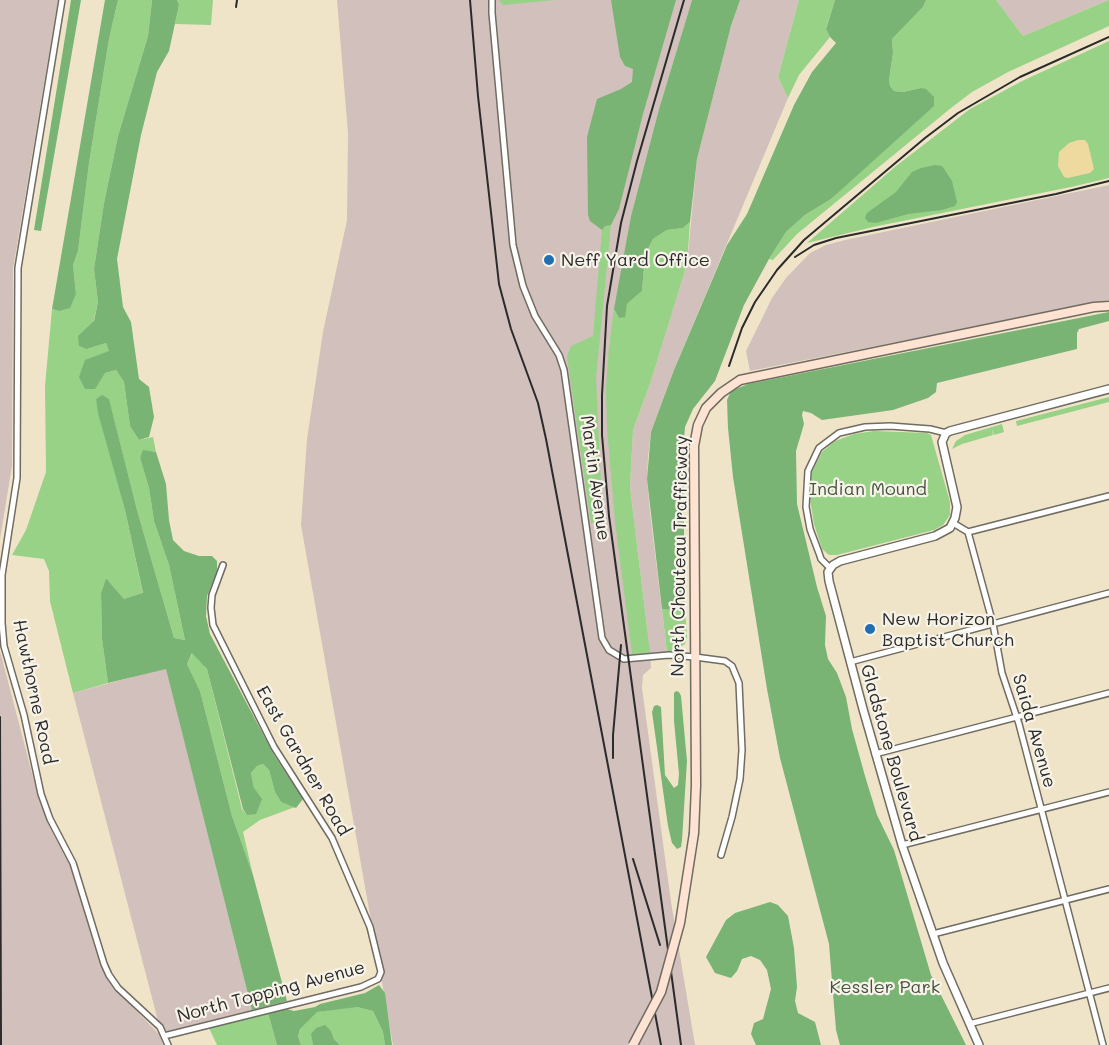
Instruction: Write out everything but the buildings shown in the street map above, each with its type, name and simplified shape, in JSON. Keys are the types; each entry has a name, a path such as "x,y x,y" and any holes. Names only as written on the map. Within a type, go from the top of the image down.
{"main road":[{"name":"North Chouteau Trafficway","path":"633,1045 661,992 680,923 694,832 696,785 694,446 698,425 706,408 721,393 740,380 1094,307 1109,306"}],"street":[{"name":"Hawthorne Road","path":"62,0 18,268 17,478 2,575 4,646 24,715 41,794 50,819 73,863 104,964 118,988 160,1027 168,1045"},
{"name":"Martin Avenue","path":"492,0 513,245 523,286 535,316 562,361 602,638 609,650 620,658 695,657 726,661 732,666 739,683 742,750 740,779 732,818 720,855"},
{"path":"830,568 840,561 940,534 953,523 957,507 942,447 943,437 946,434 954,429 1109,389"},
{"name":"Gladstone Boulevard","path":"946,434 930,429 890,426 856,428 832,437 819,448 810,464 806,489 808,521 821,559 830,568 829,581 850,662 902,845 933,934 979,1045"},
{"path":"953,523 968,532 1109,496"},
{"name":"Saida Avenue","path":"968,532 993,624 1002,673 1017,717 1102,1045"},
{"name":"East Gardner Road","path":"223,565 212,595 213,625 274,747 332,838 370,927 381,972"},
{"path":"850,662 1109,593"},
{"path":"875,754 1109,693"},
{"path":"902,845 1109,792"},
{"path":"933,934 1109,889"},
{"name":"North Topping Avenue","path":"164,1036 361,987 378,979 381,972"},
{"path":"969,1024 1109,988"}],"shaded area":[{"path":"0,0 58,0 13,269 12,466 0,539"},
{"path":"337,0 692,0 659,109 631,216 609,346 650,652 630,487 633,430 651,381 687,264 697,159 731,26 740,0 799,0 778,77 788,98 674,370 651,432 648,457 650,512 667,652 650,653 651,668 643,675 642,688 671,902 695,1045 393,1045 301,525 307,439 323,332 347,220 348,133"},
{"path":"996,0 1109,0 1023,36"},
{"path":"1109,185 1109,300 750,371 746,351 772,298 786,278 810,253 826,245 845,240"},
{"path":"0,651 39,800 50,828 70,865 101,967 112,986 159,1034 163,1045 0,1045"},
{"path":"166,668 252,1010 165,1032 158,1021 73,693"}],"green space":[{"path":"71,0 81,0 41,231 34,230"},
{"path":"105,0 118,0 109,39 89,163 78,251 73,265 76,294 70,308 59,311 52,309"},
{"path":"118,0 152,0 148,36 118,136 104,203 94,269 98,302 87,349 106,343 109,351 105,373 116,370 124,382 130,426 139,440 153,437 156,452 144,451 140,458 149,488 154,521 169,565 185,640 174,638 137,510 109,400 102,396 96,399 125,510 143,594 124,599 106,578 101,593 102,639 108,683 73,693 50,601 49,571 44,559 12,555 26,530 46,472 45,386 52,309 59,311 76,294 73,265 78,251 89,163 109,39"},
{"path":"152,0 177,0 179,5 169,51 157,72 141,135 117,259 123,307 131,322 139,379 149,387 154,417 149,437 139,440 130,426 124,382 116,370 105,373 95,389 85,389 79,377 85,360 109,351 106,343 87,349 79,346 78,336 94,321 98,302 94,269 104,203 118,136 148,36"},
{"path":"177,0 213,0 211,25 175,24 179,5"},
{"path":"499,0 555,0 503,5"},
{"path":"611,0 676,0 643,114 619,209 611,225 605,226 602,230 590,221 588,215 587,137 597,99 632,82 633,69 625,66 620,57"},
{"path":"692,0 740,0 731,26 697,159 690,222 683,228 667,230 653,239 645,255 642,291 627,304 625,317 619,318 614,309 631,216 659,109"},
{"path":"799,0 835,0 826,28 830,37 799,75 788,98 778,77"},
{"path":"835,0 926,0 923,7 892,39 893,53 889,80 894,91 926,89 934,97 934,106 831,199 805,215 786,232 744,305 715,381 693,409 685,427 683,452 685,608 662,609 647,479 651,432 674,370 727,245 747,214 794,105 812,72 836,43 826,29"},
{"path":"926,0 996,0 1023,36 1109,0 1109,26 1008,72 972,92 797,234 773,260 769,259 786,232 805,215 831,199 862,169 921,88 903,92 894,91 889,80 893,53 892,39 923,7"},
{"path":"1109,41 1109,178 807,243 896,166 970,109 1022,81"},
{"path":"935,165 942,166 952,181 957,202 955,206 908,214 876,223 868,222 865,218 867,213 896,192 912,172"},
{"path":"690,222 687,264 651,381 633,430 630,487 650,653 632,654 615,522 607,428 606,389 609,346 614,309 619,318 627,304 642,291 645,255 653,239 667,230 683,228"},
{"path":"611,225 596,378 605,523 591,523 567,357 571,346 593,336 602,230 605,226"},
{"name":"Kessler Park","path":"1109,312 1109,321 1079,329 1077,349 937,383 936,392 928,398 893,410 822,420 803,411 804,424 796,451 797,504 826,616 825,645 828,659 837,673 846,697 865,776 877,815 894,850 931,975 966,1045 840,1045 836,1030 829,944 780,758 767,689 733,477 727,400 731,391 748,384"},
{"path":"102,395 109,399 137,510 174,638 185,640 169,565 154,521 149,488 140,458 143,450 156,452 166,484 173,540 184,551 199,556 212,556 217,561 217,572 207,596 206,616 210,634 274,755 303,799 296,808 281,802 275,792 269,770 263,764 257,766 251,773 254,788 262,799 256,814 247,815 243,809 207,669 192,653 187,664 200,691 232,816 253,875 287,1001 252,1010 166,669 108,683 102,639 101,593 106,578 124,599 143,593 125,510 98,413 96,399"},
{"path":"1109,397 1109,402 1017,426 1016,421"},
{"path":"1002,424 1004,432 994,435 992,429 993,435 952,449 956,441 965,435"},
{"name":"Indian Mound","path":"874,431 931,435 950,502 950,515 943,525 934,530 837,555 829,555 822,549 814,524 810,499 812,472 822,452 835,441 854,434"},
{"path":"685,608 687,637 685,644 667,652 662,609"},
{"path":"193,652 207,669 242,809 247,815 254,788 251,773 257,766 263,764 269,770 275,792 281,802 295,807 260,820 243,832 253,875 232,816 200,691 187,664"},
{"path":"676,691 681,696 687,761 682,840 681,847 677,849 672,843 668,826 652,712 654,706 661,707 665,775 674,788 678,785 679,774 674,721 674,693"},
{"path":"770,902 778,905 788,916 794,948 797,987 795,1001 798,1013 815,1022 821,1045 756,1045 751,1034 754,1023 763,1019 771,989 767,970 760,960 751,956 742,959 731,978 715,973 706,957 726,920 735,913"},
{"path":"379,985 385,993 392,1045 385,1045 383,1032 373,1011 357,1007 317,1012 300,1029 298,1036 301,1045 277,1045 268,1013 315,1007 365,993"},
{"path":"347,1007 373,1011 383,1032 385,1045 340,1045 334,1039 331,1031 316,1028 312,1034 313,1045 301,1045 298,1036 300,1029 312,1015 317,1012"},
{"path":"268,1013 277,1045 217,1045 209,1028"},
{"path":"325,1025 340,1045 313,1045 311,1034 316,1028"}],"sand":[{"path":"1085,140 1088,144 1094,169 1090,173 1064,177 1058,166 1059,152 1069,143"}],"railway":[{"path":"236,7 237,0"},
{"path":"470,0 499,284 511,329 538,403 546,439 661,1045"},
{"path":"681,1045 609,516 602,435 602,395 607,306 621,223 684,0"},
{"path":"729,366 742,328 755,302 777,270 804,240 958,113 1020,77 1109,37"},
{"path":"795,257 814,245 836,238 1056,194 1109,181"},
{"path":"613,758 621,645"},
{"path":"0,717 1,1045"},
{"path":"633,859 660,945"}],"place":[{"name":"Neff Yard Office","path":"549,260"},
{"name":"New Horizon Baptist Church","path":"870,629"}]}
